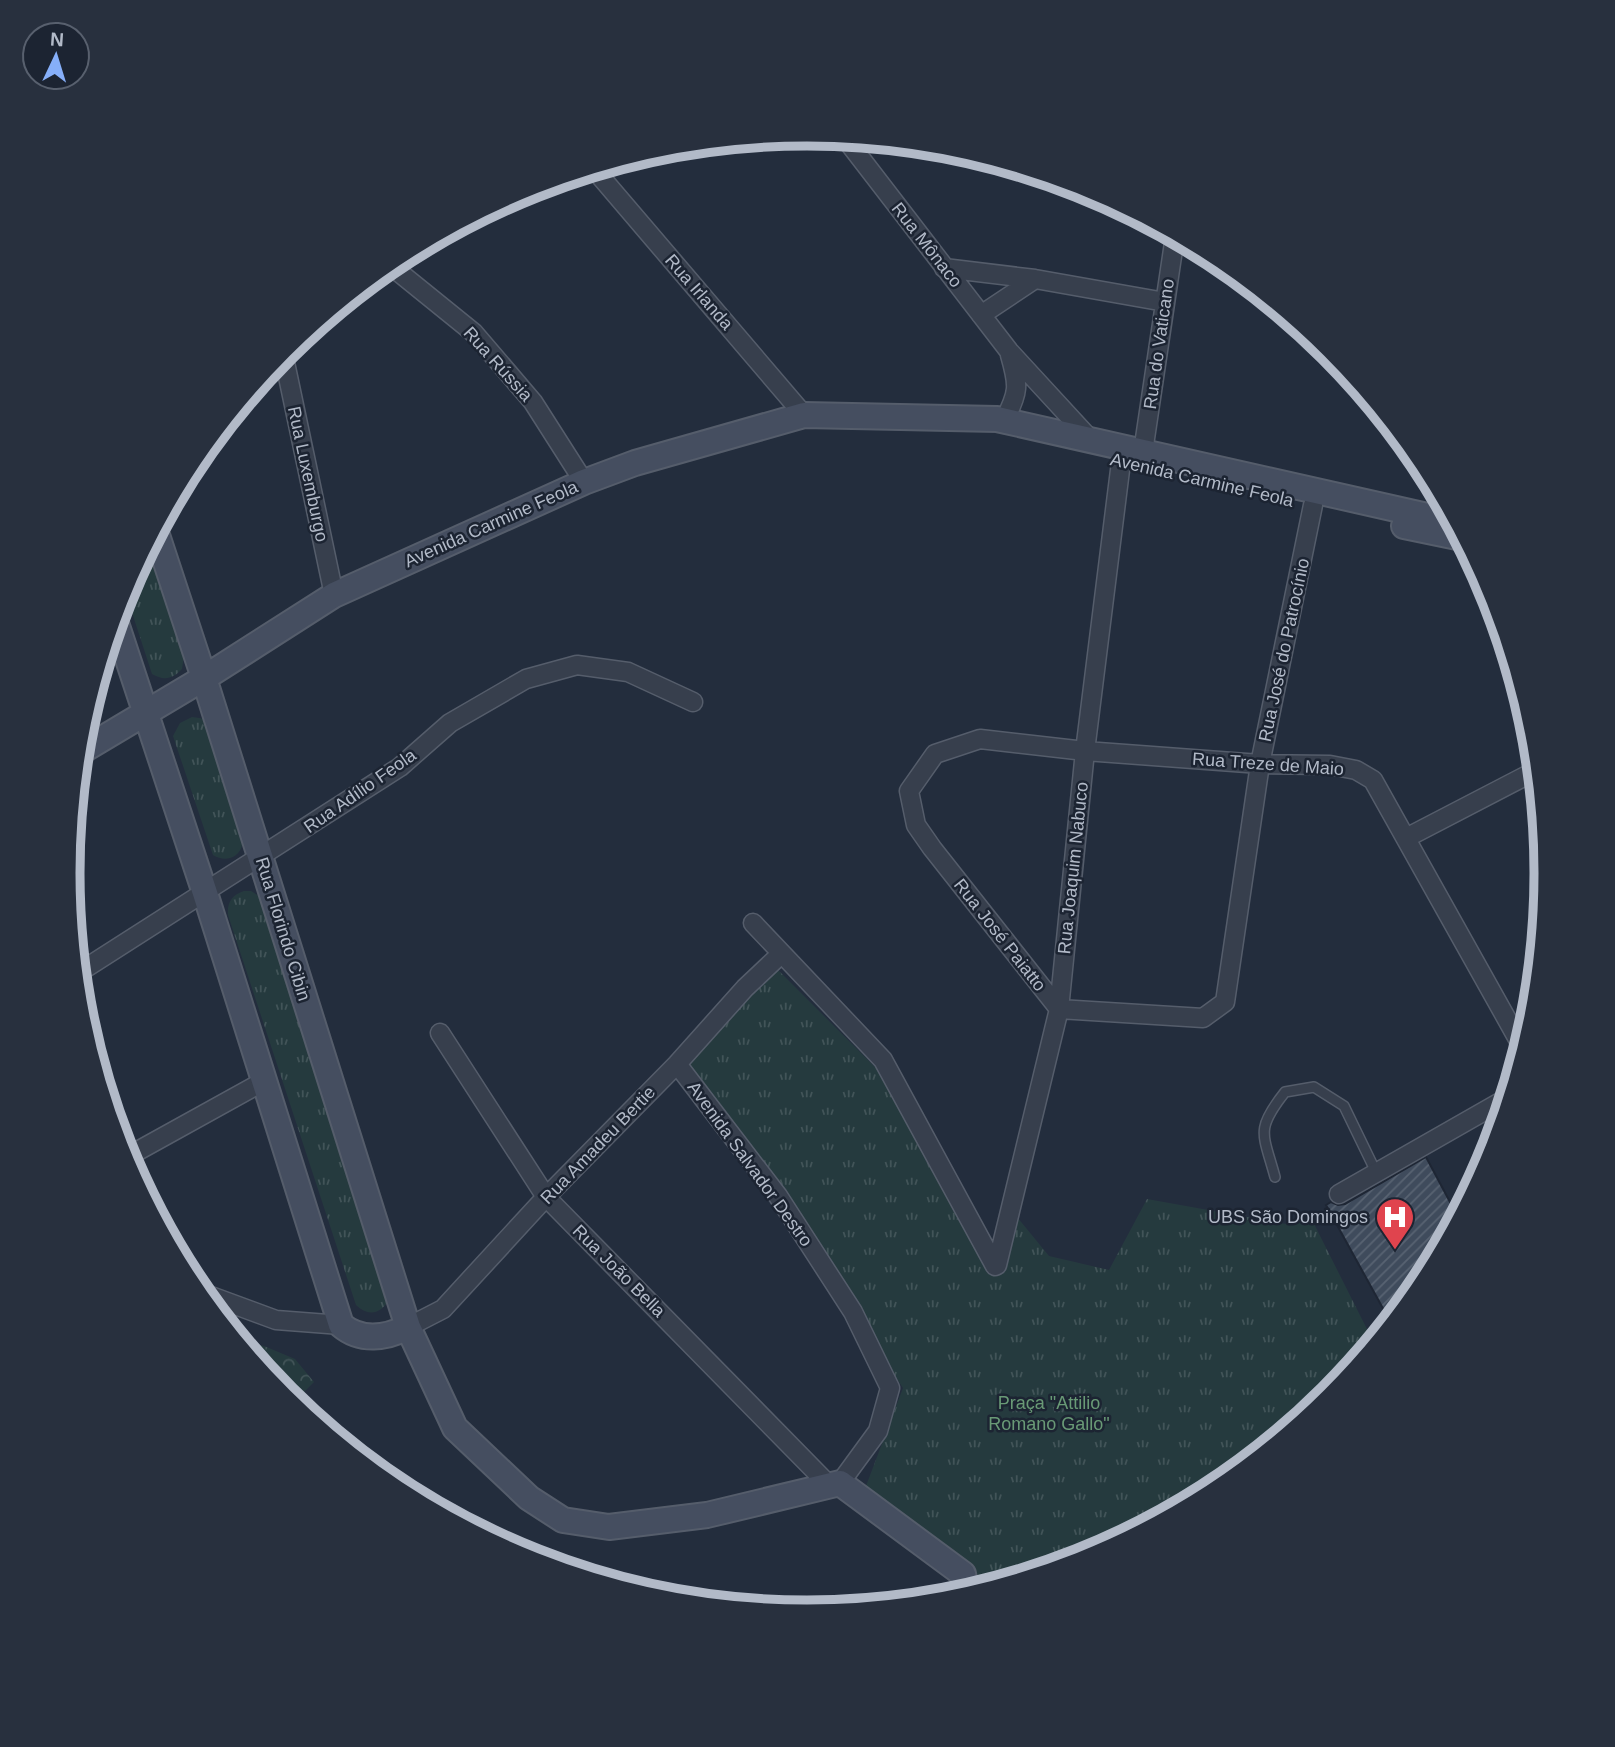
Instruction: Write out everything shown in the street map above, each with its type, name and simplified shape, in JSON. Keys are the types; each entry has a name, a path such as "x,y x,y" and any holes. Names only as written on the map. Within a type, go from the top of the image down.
{"main road":[{"name":"Avenida Carmine Feola","path":"92,745 204,678 334,595 584,482 635,463 804,415 1004,421 1091,440 1132,457 1313,505 1451,536"},
{"name":"Avenida Carmine Feola","path":"943,418 994,436 1132,457 1438,515"},
{"name":"Rua Florindo Cibin","path":"160,544 408,1327 455,1429 530,1497 563,1520 609,1527 707,1515 834,1484"},
{"path":"121,636 341,1325 351,1334 365,1337 391,1335 408,1327"},
{"path":"834,1484 963,1574 965,1583"}],"street":[{"name":"Rua Mônaco","path":"853,148 1009,351 1091,440"},
{"name":"Rua Irlanda","path":"601,177 804,415"},
{"name":"Rua do Vaticano","path":"1132,457 1166,302 1174,246"},
{"path":"944,268 1035,279 1166,302"},
{"name":"Rua Rússia","path":"399,272 474,333 533,402 584,482"},
{"path":"981,315 1035,279"},
{"name":"Rua Mônaco","path":"1004,421 1018,392 1018,382 1009,351"},
{"name":"Rua Luxemburgo","path":"286,367 334,595"},
{"name":"Rua Joaquim Nabuco","path":"781,954 883,1060 995,1266 1000,1262 1059,1009 1085,751 1132,457"},
{"name":"Rua José do Patrocínio","path":"1225,1002 1260,764 1313,505"},
{"name":"Rua Adílio Feola","path":"87,967 400,767 450,723 526,679 577,665 628,672 694,702"},
{"name":"Rua Treze de Maio","path":"980,739 1085,751 1260,764 1330,765 1356,770 1373,780 1516,1036"},
{"name":"Rua José Paiatto","path":"980,739 935,754 909,791 916,825 1059,1009 1203,1018 1225,1002"},
{"path":"1406,838 1527,774"},
{"path":"753,923 781,954"},
{"name":"Rua Amadeu Bertie","path":"408,1327 443,1309 546,1197 677,1065 745,988 781,954"},
{"name":"Rua João Bella","path":"440,1033 546,1197 834,1484"},
{"name":"Avenida Salvador Destro","path":"677,1065 778,1196 853,1312 890,1388 878,1431 834,1484"},
{"path":"136,1152 264,1081"},
{"path":"1339,1194 1497,1104"},
{"path":"219,1299 276,1320 341,1325"}],"lane":[{"path":"1275,1177 1262,1129 1271,1110 1285,1092 1314,1087 1344,1106 1376,1172"}],"green space":[{"path":"153,557 184,656 182,669 175,675 160,678 152,674 131,609"},
{"path":"192,717 206,719 243,838 240,850 234,857 224,859 213,855 173,736 180,723"},
{"path":"244,891 251,891 262,898 388,1301 377,1311 365,1311 356,1305 228,915 231,900"},
{"name":"Praça \"Attilio Romano Gallo\"","path":"776,968 876,1068 996,1276 999,1276 1013,1212 1049,1256 1109,1270 1147,1199 1286,1224 1309,1214 1369,1334 1322,1388 1287,1420 1211,1478 1129,1526 1086,1545 1041,1562 981,1580 866,1486 903,1388 805,1239 677,1064"},
{"path":"253,1343 295,1359 314,1382 301,1395"}],"building":[{"name":"UBS São Domingos","path":"1426,1157 1453,1208 1412,1277 1386,1314 1326,1205 1331,1202 1345,1204"}],"place":[{"name":"UBS São Domingos","path":"1395,1251"}]}
